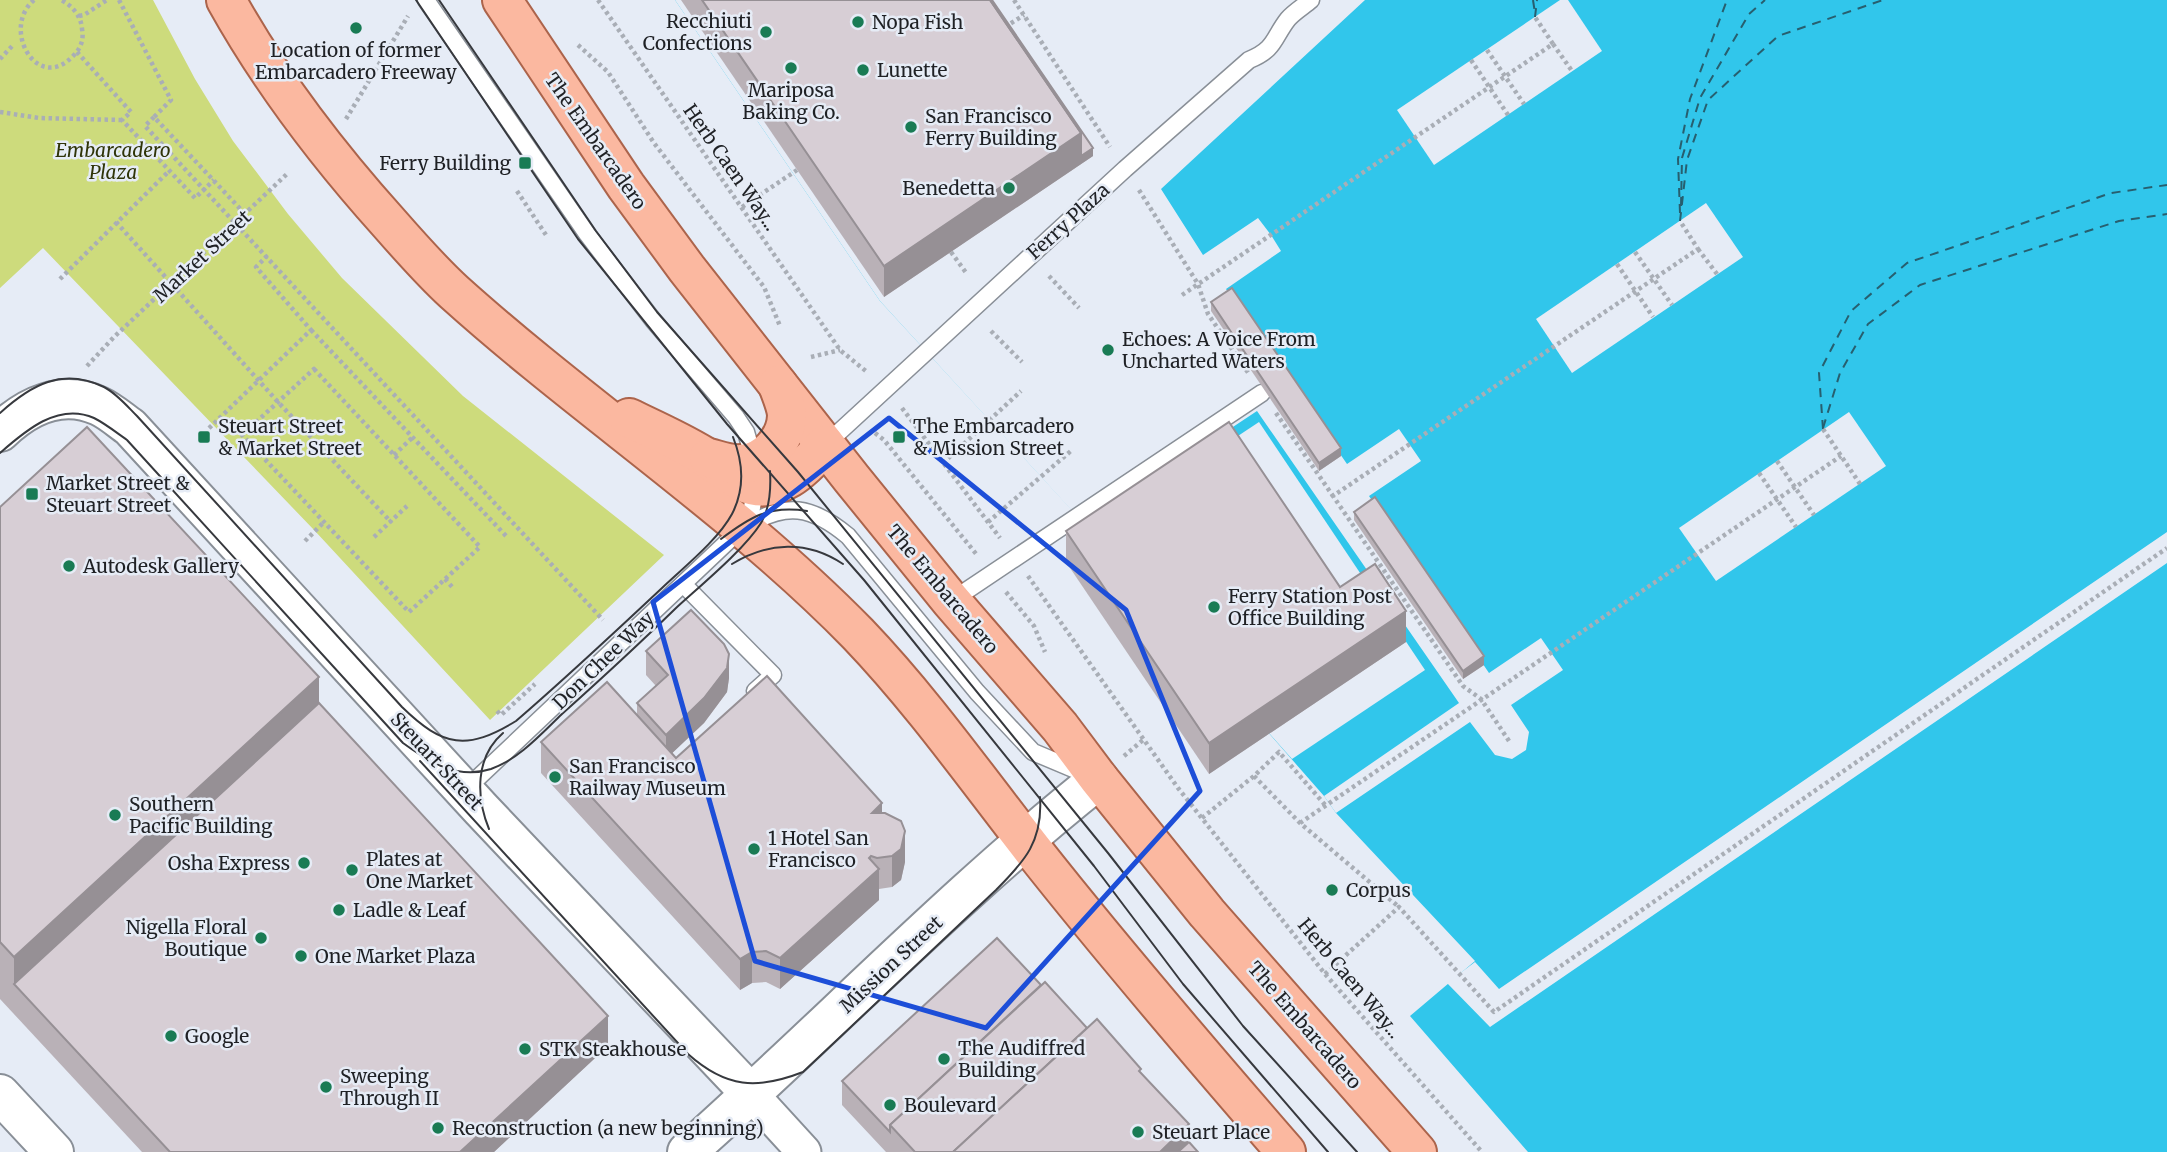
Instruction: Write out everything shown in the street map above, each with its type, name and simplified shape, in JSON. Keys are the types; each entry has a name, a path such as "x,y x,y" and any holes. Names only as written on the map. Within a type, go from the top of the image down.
{"main road":[{"path":"226,0 279,86 322,145 380,213 452,290 800,578 917,698 1160,1007 1286,1152"},
{"name":"The Embarcadero","path":"502,0 626,186 687,269 825,445 951,601 1060,727 1108,770 1207,913 1417,1152"},
{"path":"572,390 685,445 742,481 755,474 784,432 787,414 778,385"},
{"path":"755,474 771,485 790,479 825,445"}],"street":[{"name":"Steuart Street","path":"0,432 38,404 55,400 84,400 102,407 130,427 464,791 804,1152"},
{"name":"Mission Street","path":"687,1152 985,874 1108,770"},
{"path":"0,1094 54,1152"}],"lane":[{"path":"426,0 596,246 746,432 755,474 750,518 742,528"},
{"name":"Ferry Plaza","path":"825,445 1125,169 1249,60 1269,48 1288,19 1311,0"},
{"path":"951,601 1262,393"},
{"path":"742,528 764,515 790,511 819,515 829,520 848,536 977,692 1032,752 1108,770"},
{"name":"Don Chee Way","path":"464,791 742,528"},
{"path":"683,584 773,675 743,703"}],"path":[{"path":"14,22 19,12 34,0"},
{"path":"12,32 14,44 27,61 48,68 69,61 83,35 79,16 61,0"},
{"path":"79,16 85,15 107,0"},
{"path":"119,0 171,100 145,126 603,620"},
{"name":"Herb Caen Way...","path":"598,0 840,350 811,357"},
{"path":"1014,0 1110,147"},
{"path":"345,120 409,15"},
{"path":"1003,28 1024,15"},
{"path":"1535,17 1572,71"},
{"path":"573,40 607,72 654,144 764,288 783,333"},
{"path":"0,60 14,44"},
{"path":"1182,295 1553,44"},
{"path":"1487,50 1524,104"},
{"path":"0,112 39,118 122,120 131,112 76,52"},
{"path":"1471,60 1508,115"},
{"path":"155,117 246,215"},
{"path":"122,120 195,198 214,180"},
{"path":"742,207 797,170"},
{"path":"60,279 169,171"},
{"name":"Market Street","path":"114,337 237,224 288,173"},
{"path":"1136,186 1198,284"},
{"path":"517,191 547,235"},
{"path":"1680,221 1717,274"},
{"path":"116,222 278,402 391,522"},
{"path":"1509,741 1482,699 1463,686 1333,496 1698,249"},
{"path":"951,252 967,274"},
{"path":"1635,252 1672,305"},
{"path":"267,256 256,267 311,330 508,538"},
{"path":"1617,264 1653,317"},
{"path":"1049,276 1079,308"},
{"path":"204,433 311,330"},
{"path":"992,331 1022,362"},
{"path":"314,369 480,547 409,612 242,435 278,402 314,369"},
{"path":"943,463 1021,391"},
{"path":"1823,429 1860,484"},
{"path":"394,455 413,437"},
{"path":"988,522 1072,450"},
{"path":"1300,823 1841,456"},
{"path":"1777,461 1814,514"},
{"path":"1759,473 1796,527"},
{"path":"374,537 407,506"},
{"path":"305,541 324,522"},
{"path":"1326,806 1279,752 1254,776 1300,823 1399,906 1494,1012 2167,548"},
{"path":"445,579 453,588"},
{"path":"497,711 501,715 535,684"},
{"path":"1108,770 1143,740"},
{"name":"Herb Caen Way...","path":"1254,776 1202,818 1325,974 1482,1152"},
{"path":"1325,974 1399,906"}],"highlighted area":[{"path":"889,418 1126,610 1200,791 986,1028 755,961 653,602"}],"green space":[{"name":"Embarcadero Plaza","path":"0,0 153,0 195,79 233,141 288,214 342,278 463,396 664,555 490,720 315,531 43,248 0,288"}],"water":[{"path":"675,0 2167,0 2167,1152 1528,1152 1410,1016 1475,961 1336,813 1093,533 880,301"}],"pier":[{"path":"675,0 1365,0 1161,189 1203,255 1258,218 1271,235 1281,251 1226,289 1347,464 1399,429 1421,461 1369,496 1489,673 1541,638 1563,670 1511,705 1529,732 1526,750 1512,759 1495,755 1470,722 1336,813 1324,796 1459,703 1257,411 1085,525 880,301"},
{"path":"1560,0 1568,0 1602,51 1434,165 1397,110"},
{"path":"1706,203 1743,257 1572,373 1536,319"},
{"path":"1849,412 1886,466 1716,581 1679,528"},
{"name":"Ferry Station Post Office Building","path":"1259,422 1425,670 1292,759 1092,533"},
{"path":"2167,532 2167,563 1490,1027 1447,983 1475,962 1499,989"}],"building":[{"name":"San Francisco Ferry Building","path":"702,0 990,0 1081,133 884,266"},
{"path":"990,0 1093,148 1081,156 1081,133"},
{"path":"1232,288 1341,448 1319,463 1211,302"},
{"name":"Ferry Station Post Office Building","path":"1229,422 1340,587 1375,564 1406,611 1209,743 1066,531"},
{"name":"Southern Pacific Building","path":"87,427 319,677 14,957 0,942 0,507"},
{"path":"1375,497 1484,656 1463,671 1354,512"},
{"path":"691,610 724,644 729,654 727,668 704,698 666,735 637,703 668,675 646,651"},
{"name":"1 Hotel San Francisco","path":"767,676 882,803 872,813 885,813 901,821 905,831 901,849 892,856 871,856 869,858 879,869 780,958 766,951 752,952 740,959 541,742 607,682 676,758"},
{"name":"One Market Plaza","path":"319,703 608,1016 460,1152 170,1152 14,984"},
{"name":"The Audiffred Building","path":"997,938 1041,985 890,1125 890,1132 842,1081"},
{"path":"1045,982 1087,1028 953,1152 915,1152 890,1125"},
{"path":"1097,1019 1141,1069 1139,1071 1189,1124 1160,1152 953,1152"},
{"path":"1189,1142 1198,1152 1178,1152"}],"ferry route":[{"path":"1533,0 1535,13"},
{"path":"1535,17 1537,0"},
{"path":"1680,213 1678,159 1690,99 1727,0"},
{"path":"1681,206 1682,158 1700,98 1749,14 1765,0"},
{"path":"1680,221 1687,160 1708,100 1778,36 1883,0"},
{"path":"1823,429 1819,373 1851,311 1907,263 2111,193 2167,185"},
{"path":"1823,428 1840,373 1868,324 1920,285 2119,221 2167,214"}],"tram line":[{"path":"416,0 578,239 727,424 864,580 1094,866 1183,984 1328,1152"},
{"path":"439,0 596,231 657,312 798,472 1108,853 1243,1026 1357,1152"},
{"path":"0,413 35,387 61,379 89,381 113,393 402,707 430,730 456,740 483,737 516,721 709,543 726,524 739,495 741,466 733,437"},
{"path":"0,453 31,428 55,416 81,414 107,426 127,440 403,743 444,767 467,772 479,772 501,765 538,738 733,556 764,517 769,498 770,471"},
{"path":"721,539 741,524 761,514 782,510 807,511"},
{"path":"732,564 759,551 788,547 816,551 843,564"},
{"path":"489,829 482,804 481,778 487,754 503,733"},
{"path":"420,761 688,1054 716,1074 756,1083 771,1082 803,1072 996,890 1030,849 1038,826 1040,797"}],"place":[{"name":"Nopa Fish","path":"858,22"},
{"name":"Location of former Embarcadero Freeway","path":"356,28"},
{"name":"Recchiuti Confections","path":"766,32"},
{"name":"Mariposa Baking Co.","path":"791,68"},
{"name":"Lunette","path":"863,70"},
{"name":"San Francisco Ferry Building","path":"911,127"},
{"name":"Ferry Building","path":"525,163"},
{"name":"Benedetta","path":"1009,188"},
{"name":"Echoes: A Voice From Uncharted Waters","path":"1108,350"},
{"name":"Steuart Street & Market Street","path":"204,437"},
{"name":"The Embarcadero & Mission Street","path":"899,437"},
{"name":"Market Street & Steuart Street","path":"32,494"},
{"name":"Autodesk Gallery","path":"69,566"},
{"name":"Ferry Station Post Office Building","path":"1214,607"},
{"name":"San Francisco Railway Museum","path":"555,777"},
{"name":"Southern Pacific Building","path":"115,815"},
{"name":"1 Hotel San Francisco","path":"754,849"},
{"name":"Osha Express","path":"304,863"},
{"name":"Plates at One Market","path":"352,870"},
{"name":"Corpus","path":"1332,890"},
{"name":"Ladle & Leaf","path":"339,910"},
{"name":"Nigella Floral Boutique","path":"261,938"},
{"name":"One Market Plaza","path":"301,956"},
{"name":"Google","path":"171,1036"},
{"name":"STK Steakhouse","path":"525,1049"},
{"name":"The Audiffred Building","path":"944,1059"},
{"name":"Sweeping Through II","path":"326,1087"},
{"name":"Boulevard","path":"890,1105"},
{"name":"Reconstruction (a new beginning)","path":"438,1128"},
{"name":"Steuart Place","path":"1138,1132"}]}
